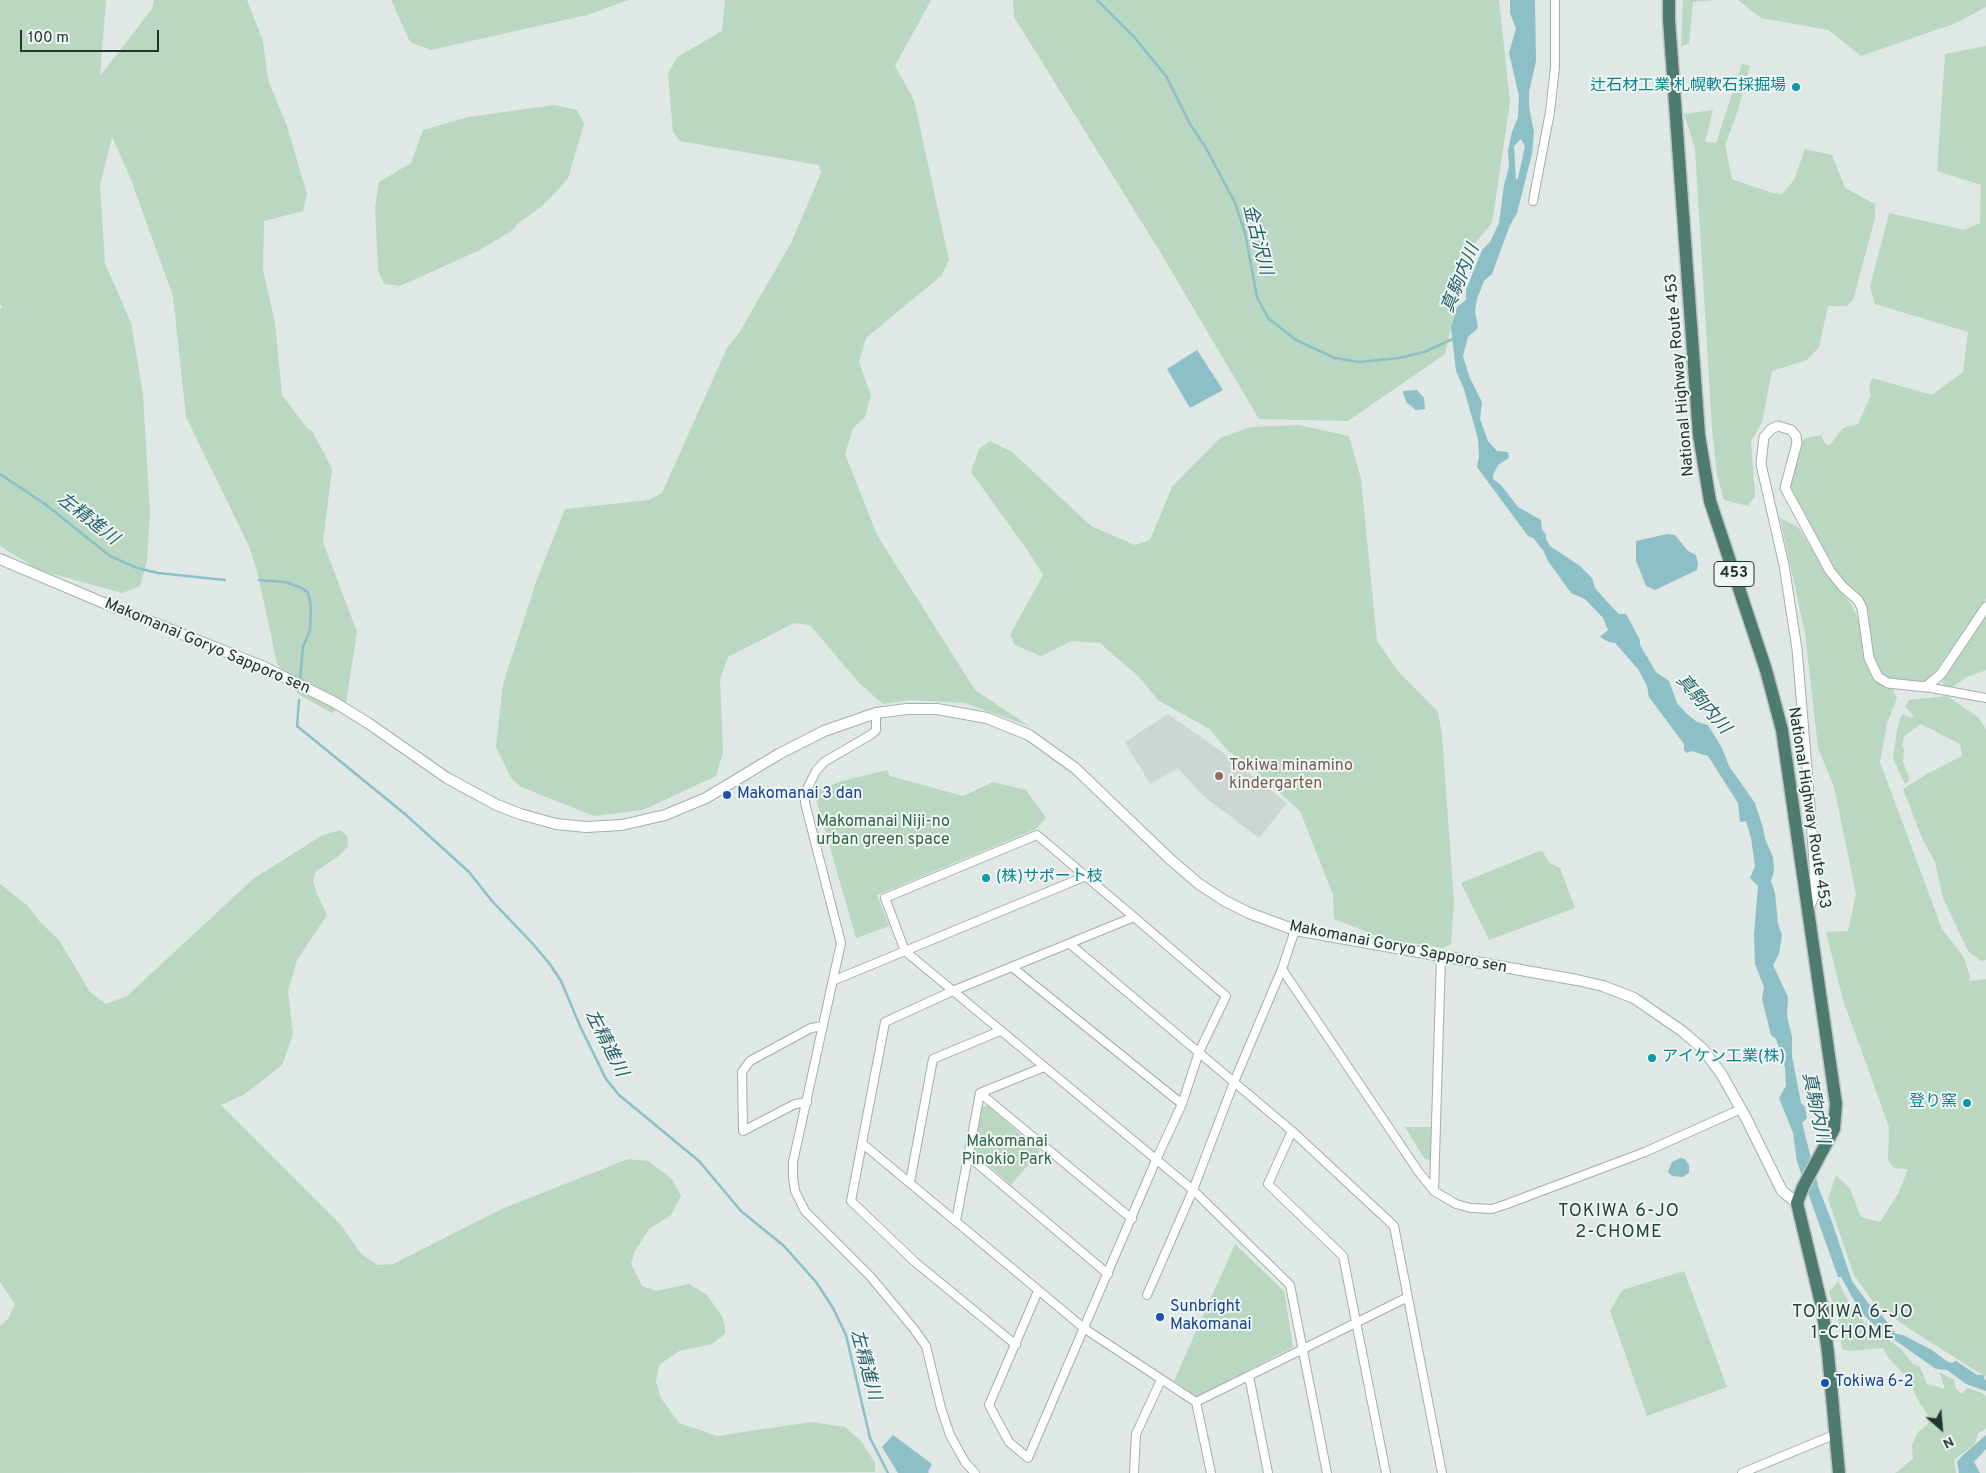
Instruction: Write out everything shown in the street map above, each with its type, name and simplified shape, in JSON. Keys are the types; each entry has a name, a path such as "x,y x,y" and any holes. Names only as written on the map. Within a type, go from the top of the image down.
{"highway":[{"name":"National Highway Route 453","path":"1669,0 1669,30 1699,435 1710,502 1766,670 1782,730 1836,1104 1834,1129 1803,1187 1797,1203"},
{"path":"1797,1203 1822,1307 1840,1473"}],"main road":[{"name":"Makomanai Goryo Sapporo sen","path":"0,559 264,667 340,706 368,723 447,778 497,805 520,814 556,824 586,827 622,826 665,815 706,798 779,754 824,731 876,713 907,709 937,709 987,718 1029,735 1075,768 1170,860 1199,884 1225,901 1249,913 1295,930 1578,980 1603,986 1634,998 1682,1031 1703,1049 1722,1075 1741,1109 1782,1191 1797,1203"}],"street":[{"path":"1533,201 1550,112 1555,66 1555,0"},
{"path":"1808,911 1816,892 1810,795 1797,650 1784,565 1761,464 1764,437 1772,429 1784,426 1796,436 1797,443 1785,488 1830,571 1843,587 1858,600 1862,608 1869,658 1878,676 1888,683 1926,687 1986,698"},
{"path":"1926,687 1941,674 1986,607"},
{"path":"876,713 876,730 824,762 816,771 805,793 805,803 842,943 793,1162 793,1178 798,1196 805,1210 870,1276 926,1346 941,1408 950,1435 965,1462 975,1473"},
{"path":"1038,1291 1016,1345 988,1405 1009,1442 1028,1458 1156,1160 1182,1104 1199,1052 1226,996 1037,834 885,898 906,951 955,990 1044,1067 1156,1160 1193,1190 1290,1285 1327,1473"},
{"path":"834,980 1086,876"},
{"path":"1016,1345 915,1262 851,1201 885,1022 955,990 1134,917"},
{"path":"1147,1295 1193,1190 1234,1082 1282,969 1295,930"},
{"path":"1070,944 1292,1131 1394,1226 1442,1473"},
{"path":"1434,1191 1441,957"},
{"path":"1012,967 1182,1104"},
{"path":"1282,969 1412,1163 1434,1191 1456,1204 1471,1208 1492,1208 1645,1152 1741,1109"},
{"path":"806,1102 795,1104 743,1132 742,1072 750,1061 810,1028 824,1026"},
{"path":"910,1182 933,1059 1000,1030"},
{"path":"980,1093 1044,1067"},
{"path":"956,1221 980,1093"},
{"path":"980,1093 1132,1219"},
{"path":"1292,1131 1268,1184 1343,1256 1386,1473"},
{"path":"863,1144 1085,1329 1196,1402 1211,1473"},
{"path":"967,1155 1108,1274"},
{"path":"1196,1402 1408,1297"},
{"path":"1249,1376 1268,1473"},
{"path":"1134,1473 1136,1434 1161,1380"},
{"path":"1742,1473 1836,1434"}],"shaded area":[{"name":"Tokiwa minamino kindergarten","path":"1168,714 1218,749 1287,803 1259,838 1202,795 1178,768 1150,784 1125,742"}],"green space":[{"path":"0,0 106,0 100,76 152,9 154,0 247,0 263,41 268,80 287,126 307,194 303,211 264,221 263,270 275,323 282,395 307,428 313,432 332,469 323,542 357,632 346,703 332,713 298,694 277,663 257,571 249,546 186,417 173,296 130,177 112,137 100,185 105,263 131,323 143,395 150,513 147,561 140,586 122,593 39,570 0,546 0,309 2,307 0,304"},
{"path":"391,0 628,0 587,15 431,50 410,42"},
{"path":"725,0 931,0 895,66 914,100 949,260 942,275 866,338 859,362 871,395 865,417 853,428 845,454 877,535 975,690 1029,726 965,703 911,700 883,704 859,683 810,625 794,623 728,657 720,679 723,752 716,776 643,810 594,816 521,787 511,778 496,747 503,684 537,579 565,509 649,500 662,493 727,348 739,333 791,243 821,173 819,165 680,141 673,132 668,74 677,57 722,31"},
{"path":"1013,0 1499,0 1510,102 1492,223 1469,250 1445,354 1348,421 1259,419 1159,250 1014,17"},
{"path":"1683,0 1715,0 1693,2 1689,44 1681,46"},
{"path":"1738,0 1986,0 1986,7 1956,23 1861,56 1829,30 1761,18"},
{"path":"1986,46 1986,599 1928,682 1889,679 1878,669 1872,655 1869,613 1859,594 1844,583 1833,571 1788,489 1792,449 1806,438 1821,435 1824,442 1829,446 1843,428 1858,424 1871,395 1869,387 1872,378 1932,395 1963,372 1968,332 1875,304 1870,287 1889,213 1964,230 1980,223 1981,185 1937,171 1945,54"},
{"path":"1742,64 1750,66 1738,110 1725,145 1732,179 1772,193 1782,194 1794,180 1805,149 1832,155 1845,188 1875,204 1875,218 1853,300 1847,306 1828,306 1819,347 1807,360 1772,371 1762,422 1751,442 1755,496 1748,506 1724,500 1717,475 1712,428 1695,148 1684,114 1713,110 1705,142 1716,143"},
{"path":"554,105 577,110 584,124 568,178 557,191 542,206 517,224 513,230 478,251 400,286 384,284 378,270 375,208 379,182 411,163 423,130 468,117"},
{"path":"1299,425 1349,436 1361,479 1377,641 1397,670 1438,712 1442,735 1454,902 1451,944 1444,948 1388,940 1334,919 1333,895 1300,811 1251,767 1228,751 1210,729 1159,701 1139,677 1100,643 1072,641 1041,656 1015,645 1010,635 1043,575 971,472 979,449 990,441 1012,452 1091,526 1135,545 1150,540 1172,487 1220,438 1251,427"},
{"path":"1780,518 1798,527 1836,586 1852,605 1861,626 1877,681 1893,690 1897,698 1887,723 1880,762 1942,929 1963,956 1970,976 1969,981 1986,979 1986,1377 1908,1328 1874,1303 1854,1275 1828,1199 1836,1175 1850,1189 1861,1217 1880,1222 1899,1192 1908,1169 1894,1168 1888,1160 1889,1127 1843,1000 1826,932 1848,931 1856,894 1834,787 1818,748 1805,633"},
{"path":"1986,614 1986,670 1967,677 1952,687 1945,686 1942,682"},
{"path":"1947,696 1978,717 1986,729 1986,960 1981,961 1968,951 1943,898 1935,862 1922,838 1903,789 1962,756 1960,744 1921,724 1904,736 1902,745 1904,749 1903,762 1909,777 1909,781 1905,784 1893,759 1897,729 1901,717 1903,714 1910,718 1914,716 1905,707 1909,700"},
{"name":"Makomanai Niji-no urban green space","path":"887,770 890,776 963,796 993,782 1026,790 1046,818 1036,829 877,895 889,926 856,938 816,799 819,790 842,781"},
{"path":"340,830 347,836 348,846 339,856 316,871 313,880 327,915 297,960 288,991 293,1035 282,1065 245,1094 221,1105 341,1225 361,1254 378,1265 393,1264 504,1208 628,1159 648,1161 672,1179 681,1196 671,1215 649,1229 635,1251 631,1264 642,1286 656,1291 689,1284 707,1295 722,1316 725,1326 725,1334 712,1344 679,1351 659,1365 656,1382 661,1398 679,1423 717,1436 811,1422 845,1427 862,1442 875,1463 875,1472 0,1473 0,1326 8,1319 15,1304 0,1282 0,884 27,905 40,922 59,940 90,992 106,1004 127,996 253,879 321,836"},
{"path":"1542,850 1549,863 1560,868 1575,908 1489,940 1461,883"},
{"name":"Makomanai Pinokio Park","path":"988,1106 1040,1151 1011,1185 974,1152 982,1107"},
{"path":"1405,1127 1435,1127 1436,1153 1431,1161 1424,1158"},
{"path":"1235,1244 1284,1291 1293,1347 1197,1397 1174,1381"},
{"path":"1684,1271 1727,1387 1647,1416 1610,1311 1622,1290"},
{"path":"1838,1281 1849,1303 1864,1322 1901,1349 1912,1363 1920,1367 1927,1384 1945,1389 1939,1372 1954,1380 1956,1389 1962,1394 1968,1388 1986,1396 1986,1429 1978,1433 1975,1444 1954,1460 1956,1473 1895,1473 1913,1459 1912,1445 1918,1432 1928,1424 1927,1413 1919,1402 1908,1379 1888,1357 1883,1348 1850,1351 1842,1349 1838,1319 1829,1292"}],"water":[{"path":"1510,0 1535,0 1536,61 1529,92 1529,107 1534,132 1532,154 1517,213 1510,225 1492,274 1484,281 1477,299 1475,311 1478,328 1468,337 1463,356 1469,376 1482,402 1480,419 1488,441 1497,451 1508,452 1509,458 1498,465 1493,479 1501,485 1518,507 1541,520 1542,529 1550,546 1580,566 1592,578 1595,588 1611,606 1619,614 1626,614 1640,640 1640,645 1656,672 1669,681 1677,703 1697,722 1708,725 1722,748 1729,766 1755,803 1765,839 1773,857 1774,871 1771,881 1775,893 1778,924 1782,935 1779,954 1773,965 1788,997 1787,1016 1792,1037 1792,1056 1801,1103 1805,1107 1807,1118 1802,1123 1819,1189 1852,1281 1869,1304 1880,1313 1896,1334 1903,1335 1932,1350 1951,1363 1956,1361 1977,1375 1983,1375 1986,1382 1986,1391 1966,1384 1947,1370 1936,1369 1876,1327 1860,1311 1841,1277 1838,1277 1797,1162 1793,1133 1779,1098 1786,1086 1785,1067 1776,1039 1771,1035 1762,999 1764,987 1755,964 1754,935 1758,886 1750,878 1755,866 1751,838 1746,821 1740,822 1738,803 1708,756 1691,751 1687,753 1684,750 1684,744 1649,697 1647,686 1638,669 1615,643 1600,637 1608,630 1603,618 1585,599 1571,593 1548,561 1543,550 1533,538 1528,536 1477,467 1479,456 1478,439 1464,389 1456,371 1451,328 1457,307 1466,300 1466,290 1482,250 1490,242 1499,223 1504,185 1509,167 1508,150 1518,117 1519,96 1509,53 1516,29 1510,13","holes":["1521,139 1525,146 1518,178 1516,180 1514,146"]},
{"path":"1197,350 1223,390 1190,408 1167,369"},
{"path":"1417,390 1424,398 1425,409 1416,410 1407,403 1404,396 1403,391"},
{"path":"1667,534 1675,535 1688,551 1696,555 1697,570 1655,590 1646,586 1636,561 1636,541"},
{"path":"1680,1158 1685,1159 1689,1165 1689,1173 1683,1177 1672,1176 1668,1172 1672,1162"},
{"path":"893,1435 932,1464 929,1473 898,1473 882,1447"},
{"path":"1986,1435 1986,1449 1974,1462 1980,1473 1959,1473 1957,1462"}],"waterway":[{"name":"金古沢川","path":"1097,0 1134,37 1166,76 1190,124 1206,148 1235,203 1245,233 1257,297 1268,318 1296,340 1335,358 1359,362 1399,358 1424,352 1455,338"},
{"name":"左精進川","path":"0,474 45,504 110,556 137,568 158,573 225,580"},
{"name":"左精進川","path":"259,580 285,582 302,588 308,593 311,606 310,630 303,647 300,680"},
{"name":"左精進川","path":"299,700 297,726 405,814 469,872 492,901 549,963 561,981 580,1026 606,1079 619,1095 699,1161 741,1211 784,1246 816,1282 833,1308 846,1335 870,1438 888,1473"}],"place":[{"name":"辻石材工業 札幌軟石採掘場","path":"1796,87"},
{"name":"Tokiwa minamino kindergarten","path":"1219,776"},
{"name":"Makomanai 3 dan","path":"727,795"},
{"name":"(株)サポート枝","path":"986,878"},
{"name":"アイケン工業(株)","path":"1652,1058"},
{"name":"登り窯","path":"1967,1103"},
{"name":"Sunbright Makomanai","path":"1160,1317"},
{"name":"Tokiwa 6-2","path":"1825,1383"}],"district":[{"name":"TOKIWA 6-JO 2-CHOME","path":"1619,1222"},
{"name":"TOKIWA 6-JO 1-CHOME","path":"1853,1324"}],"water label":[{"name":"真駒内川","path":"1462,279"},
{"name":"真駒内川","path":"1702,705"},
{"name":"真駒内川","path":"1814,1108"}]}
